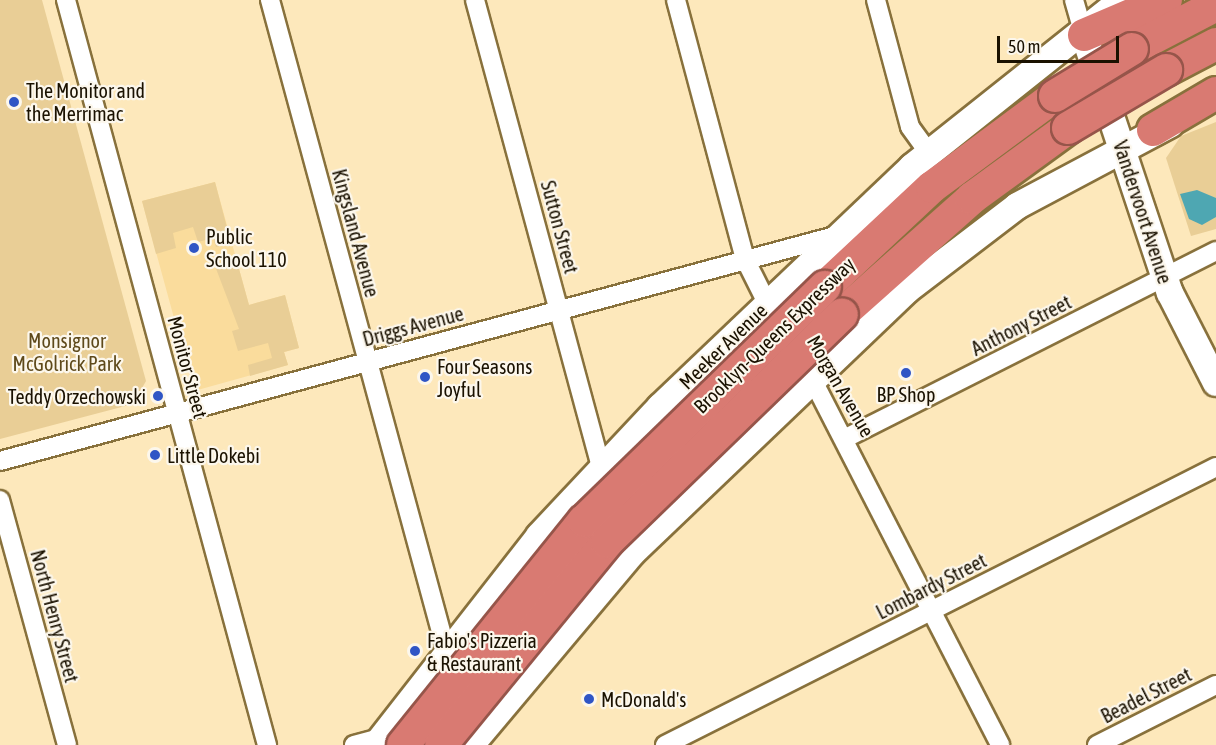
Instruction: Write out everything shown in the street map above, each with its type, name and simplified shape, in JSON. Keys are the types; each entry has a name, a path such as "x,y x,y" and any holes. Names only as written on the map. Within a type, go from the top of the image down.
{"highway":[{"path":"1084,35 1166,0"},
{"name":"Brooklyn-Queens Expressway","path":"387,742 584,522 825,287 932,187 1054,96 1132,50 1216,5"},
{"name":"Brooklyn-Queens Expressway","path":"441,745 607,542 842,314 972,198 1068,128 1166,70 1216,44"},
{"path":"1153,130 1216,93"}],"main road":[{"name":"Meeker Avenue","path":"387,742 448,652 601,466 767,303 929,153 1084,35 1122,0"},
{"name":"Vandervoort Avenue","path":"1084,35 1165,277 1216,383"},
{"path":"472,745 608,579 906,291 971,238 1122,147 1153,130 1216,107"}],"street":[{"name":"Monitor Street","path":"66,0 267,745"},
{"name":"Kingsland Avenue","path":"270,0 448,652 471,684 472,745"},
{"name":"Sutton Street","path":"475,0 601,466"},
{"name":"Morgan Avenue","path":"675,0 745,259 767,303 846,438 1000,745"},
{"path":"876,0 910,127 929,153"},
{"path":"1074,0 1084,35"},
{"name":"Driggs Avenue","path":"0,461 839,235"},
{"name":"Anthony Street","path":"846,438 1216,251"},
{"name":"Lombardy Street","path":"665,745 1216,467"},
{"name":"North Henry Street","path":"0,500 67,745"},
{"name":"Beadel Street","path":"1097,745 1216,685"},
{"path":"354,745 387,742"}],"shaded area":[{"name":"Public School 110","path":"215,182 249,305 285,295 299,348 284,352 288,365 194,391 142,201"}],"green space":[{"name":"Monsignor McGolrick Park","path":"0,0 42,0 146,381 133,404 0,439"},
{"path":"1216,122 1216,229 1191,236 1166,158 1181,136"},
{"path":"215,182 231,243 216,247 213,238 198,242 193,227 173,233 176,248 156,254 142,201"},
{"path":"236,258 249,305 285,295 299,348 284,352 288,365 250,376 248,365 272,358 268,343 238,351 232,331 239,329 215,266"}],"water":[{"path":"1197,190 1216,198 1216,217 1202,225 1189,219 1180,194"}],"place":[{"name":"The Monitor and the Merrimac","path":"14,102"},
{"name":"Public School 110","path":"194,248"},
{"name":"BP Shop","path":"906,373"},
{"name":"Four Seasons Joyful","path":"425,377"},
{"name":"Teddy Orzechowski","path":"158,396"},
{"name":"Little Dokebi","path":"155,455"},
{"name":"Fabio's Pizzeria & Restaurant","path":"415,651"},
{"name":"McDonald's","path":"589,699"}]}
